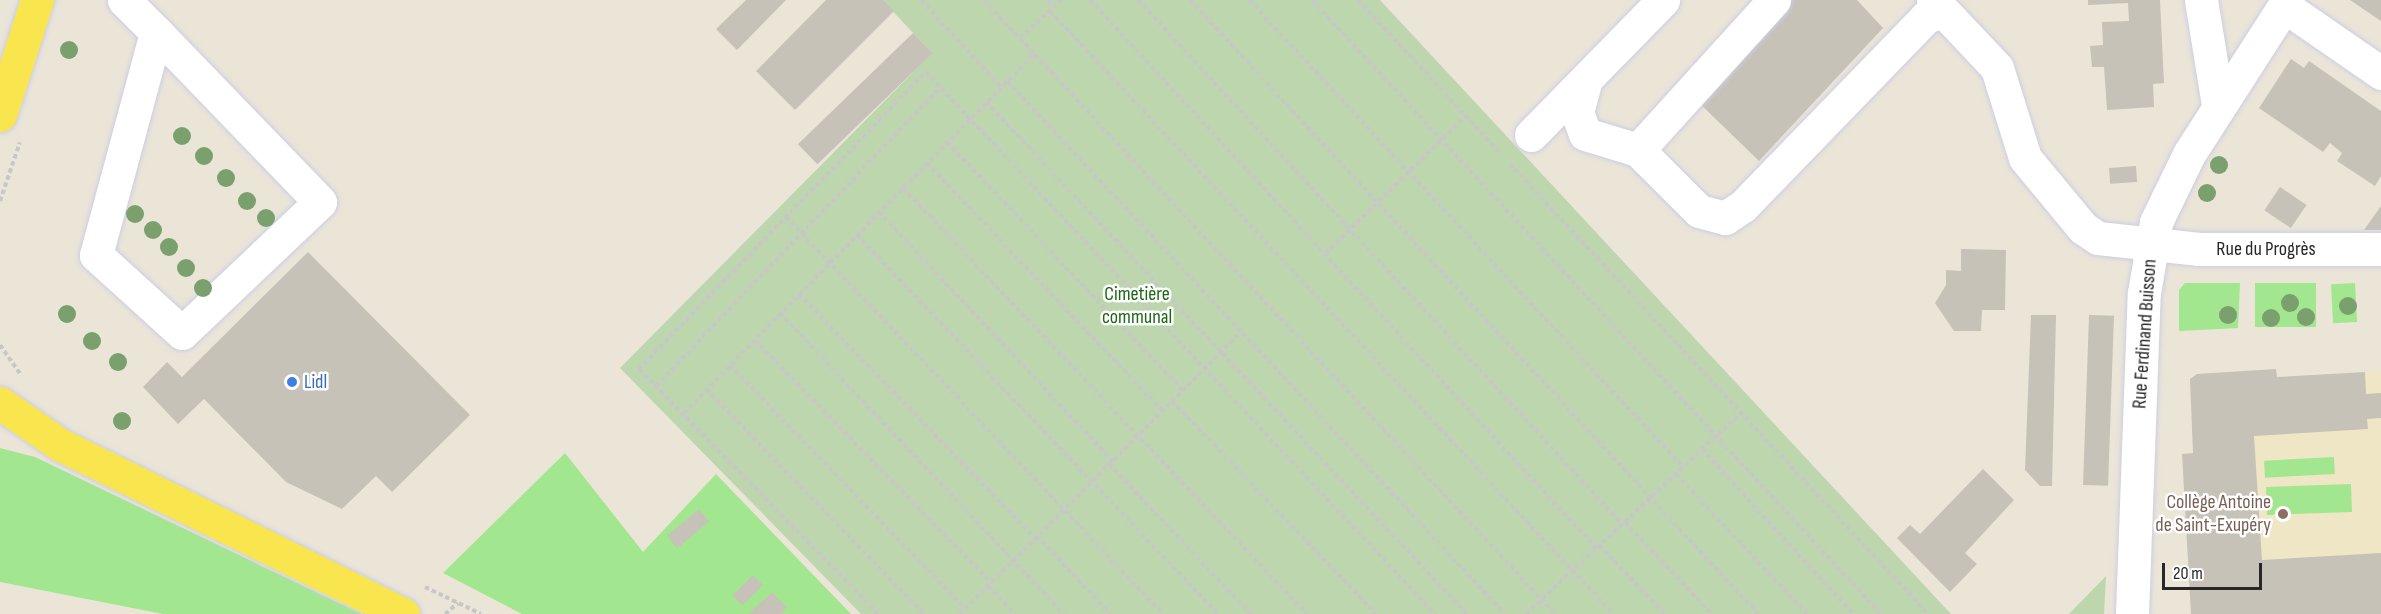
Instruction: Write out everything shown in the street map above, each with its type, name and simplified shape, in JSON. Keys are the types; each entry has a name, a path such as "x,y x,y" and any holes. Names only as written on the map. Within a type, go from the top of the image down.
{"main road":[{"path":"0,92 37,1"},
{"path":"0,115 37,1"},
{"path":"0,403 59,444 403,614"},
{"path":"0,428 59,444"}],"street":[{"path":"124,0 156,32 320,202 182,333 96,255 156,32"},
{"path":"1531,135 1663,0"},
{"path":"1638,150 1774,0"},
{"path":"2201,0 2218,105"},
{"path":"2286,3 2381,73"},
{"name":"Rue Ferdinand Buisson","path":"2132,614 2150,246 2162,204 2218,105 2286,3"},
{"path":"1586,79 1577,112 1585,134 1638,150 1699,211 1725,218 1743,207 1938,5"},
{"name":"Rue du Progrès","path":"1938,5 1997,68 2025,158 2054,197 2098,238 2150,246 2381,249"}],"path":[{"path":"921,0 1000,87"},
{"path":"984,0 1555,614"},
{"path":"1048,0 1054,7"},
{"path":"1020,39 1061,0"},
{"path":"1090,0 1598,547 1665,614"},
{"path":"1138,0 1623,523 1712,614"},
{"path":"1190,0 1649,499 1758,614"},
{"path":"1250,0 1683,467"},
{"path":"1312,0 1881,614"},
{"path":"1358,0 1928,614"},
{"path":"1050,11 1613,614"},
{"path":"684,412 1034,54"},
{"path":"878,614 684,412 639,369 926,72 972,117 1436,614"},
{"path":"1007,81 1505,614"},
{"path":"656,386 941,87"},
{"path":"986,102 1467,614"},
{"path":"1325,254 1466,116"},
{"path":"947,142 1183,391"},
{"path":"927,163 1162,411"},
{"path":"903,188 1307,614"},
{"path":"879,212 1251,614"},
{"path":"786,217 1162,614"},
{"path":"857,235 1218,614"},
{"path":"800,294 1110,614"},
{"path":"780,313 1064,614"},
{"path":"730,365 963,612 1241,332"},
{"path":"755,339 1015,614"},
{"path":"706,389 924,614"},
{"path":"1172,401 1376,614"},
{"path":"1526,614 1741,412"},
{"path":"1702,449 1853,614"},
{"path":"1676,474 1807,614"},
{"path":"445,614 458,603 481,614"}],"shaded area":[{"name":"Collège Antoine de Saint-Exupéry","path":"2276,369 2277,377 2381,371 2381,614 2191,614 2182,454 2193,453 2190,379 2197,374"}],"green space":[{"name":"Cimetière communal","path":"882,0 1380,0 1951,614 861,614 620,368 932,53"},
{"path":"2185,283 2240,283 2238,328 2179,331 2179,290"},
{"path":"2255,283 2316,283 2316,327 2255,327"},
{"path":"2355,283 2357,322 2333,323 2331,284"},
{"path":"0,448 35,457 362,614 163,614 0,582"},
{"path":"565,453 643,552 716,474 851,614 522,614 443,573"},
{"path":"2334,457 2335,474 2265,478 2264,461"},
{"path":"2351,484 2352,512 2267,515 2266,487"},
{"path":"2106,576 2104,614 2069,614"}],"building":[{"path":"746,0 786,0 737,50 716,29"},
{"path":"826,0 883,0 894,11 795,110 756,71"},
{"path":"1792,0 1857,0 1883,28 1759,161 1693,97"},
{"path":"2088,0 2160,0 2164,83 2153,84 2154,107 2107,110 2104,67 2092,67 2090,46 2103,45 2102,22 2129,21 2128,3 2088,5"},
{"path":"2350,0 2381,0 2381,21 2378,19"},
{"path":"913,33 932,53 817,164 798,144"},
{"path":"2291,59 2304,68 2309,61 2381,111 2381,176 2375,186 2337,161 2342,153 2330,143 2323,152 2259,108"},
{"path":"2136,166 2137,182 2110,184 2109,168"},
{"path":"2280,187 2307,205 2291,228 2264,210"},
{"path":"2381,206 2381,230 2364,230"},
{"path":"1961,249 2006,250 2005,310 1982,310 1981,331 1954,331 1935,303 1946,285 1946,270 1961,271"},
{"name":"Lidl","path":"308,252 470,415 392,492 376,476 342,509 286,482 204,399 178,424 143,387 167,362 182,377"},
{"path":"2031,315 2056,315 2052,486 2040,486 2025,470"},
{"path":"2089,315 2114,316 2108,486 2083,485"},
{"name":"Collège Antoine de Saint-Exupéry","path":"2276,369 2277,377 2365,372 2366,394 2381,393 2381,418 2367,419 2368,429 2254,436 2262,560 2381,553 2381,614 2191,614 2182,454 2193,453 2190,379 2197,374"},
{"path":"1983,469 2014,500 1965,553 1977,564 1950,592 1897,538 1910,525 1920,534"},
{"path":"699,509 709,521 677,548 667,536"},
{"path":"753,575 763,585 742,605 732,596"},
{"path":"772,592 787,608 780,614 748,614"}],"place":[{"name":"Lidl","path":"292,382"},
{"name":"Collège Antoine de Saint-Exupéry","path":"2283,514"}]}
